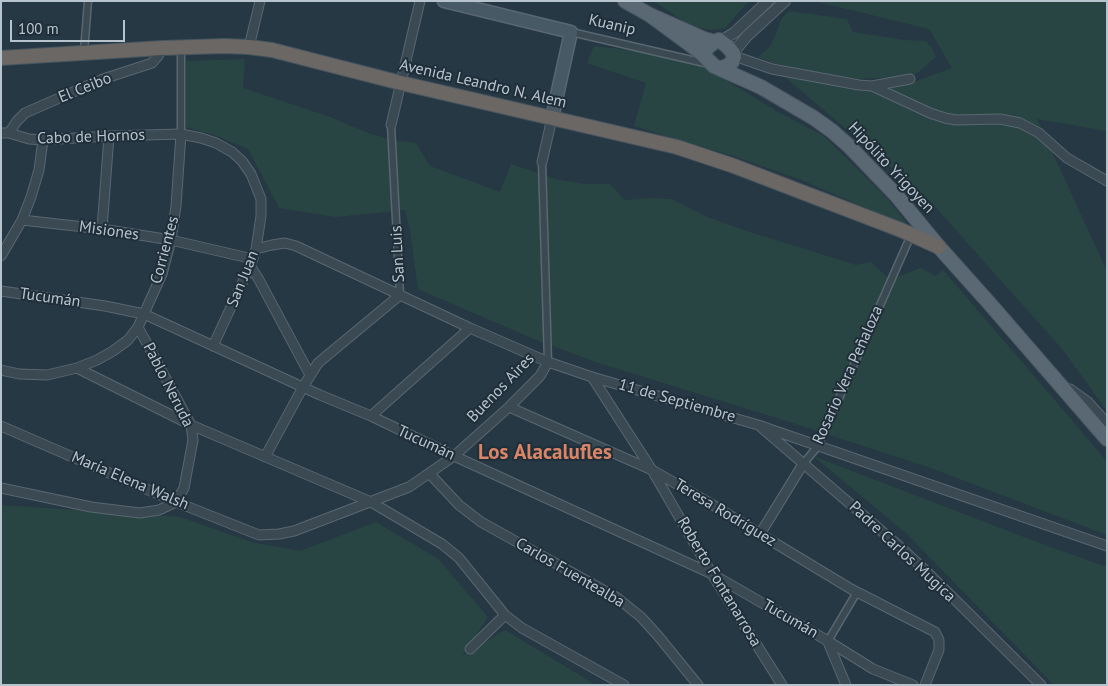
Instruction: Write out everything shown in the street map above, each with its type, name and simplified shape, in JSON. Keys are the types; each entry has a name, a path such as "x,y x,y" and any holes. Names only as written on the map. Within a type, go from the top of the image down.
{"highway":[{"name":"Avenida Leandro N. Alem","path":"1,58 181,47 249,46 272,50 401,83 677,147 911,234 939,247"}],"main road":[{"name":"Kuanip","path":"444,1 571,32"},
{"name":"Hipólito Yrigoyen","path":"625,1 650,15 704,39 717,41"},
{"name":"Hipólito Yrigoyen","path":"650,15 714,64 760,87 814,118 849,146 896,195 1107,439"},
{"name":"Buenos Aires","path":"552,118 571,32"},
{"path":"717,41 727,46 734,56 729,65 714,64 707,48 717,41"},
{"name":"Hipólito Yrigoyen","path":"734,56 760,87"}],"street":[{"path":"84,53 88,1"},
{"path":"249,46 260,1"},
{"name":"San Luis","path":"265,457 318,363 400,295 391,125 420,1"},
{"path":"717,41 734,33 768,1"},
{"path":"785,1 747,36 734,56 772,69 859,85 872,86 910,79"},
{"name":"Kuanip","path":"571,32 714,64"},
{"name":"Corrientes","path":"1,370 19,374 47,375 77,368 113,351 128,340 138,327 162,274 171,240 176,206 181,134 181,47"},
{"name":"El Ceibo","path":"5,133 25,114 102,80 152,63 162,48"},
{"path":"872,86 945,118 956,120 1000,119 1020,123 1039,133 1067,158 1107,181"},
{"name":"Buenos Aires","path":"259,535 294,531 410,487 454,456 509,407 540,376 548,362 542,162 552,118"},
{"name":"Cabo de Hornos","path":"5,133 42,140 181,134"},
{"name":"San Juan","path":"181,134 216,143 232,152 242,161 251,174 261,199 261,216 256,249 213,346"},
{"path":"102,229 109,136"},
{"path":"1,256 22,220 31,197 38,170 42,140"},
{"name":"Misiones","path":"22,220 102,229 171,240 251,263"},
{"name":"Rosario Vera Peñaloza","path":"760,534 803,464 818,446 911,234"},
{"name":"11 de Septiembre","path":"256,249 272,244 285,243 296,246 470,328 548,362 592,377 758,425 1107,546"},
{"path":"251,263 310,375"},
{"name":"Tucumán","path":"1,291 105,306 144,314 371,416 712,574 873,668 913,685"},
{"name":"Pablo Neruda","path":"138,327 191,425 193,440 184,488 176,502"},
{"path":"371,416 470,328"},
{"path":"77,368 191,425 371,502 442,544 459,558 505,615 522,628 624,685"},
{"name":"Roberto Fontanarrosa","path":"592,377 652,470 712,574 782,685"},
{"path":"1057,381 1088,402 1107,422"},
{"name":"Teresa Rodríguez","path":"509,407 652,470 858,592 934,632 939,640 939,650 925,685"},
{"name":"Padre Carlos Mugica","path":"758,425 917,563 1041,685"},
{"name":"María Elena Walsh","path":"1,426 176,502 259,535"},
{"name":"Carlos Fuentealba","path":"430,474 459,505 481,522 616,596 641,617 659,636 698,685"},
{"path":"1,488 91,507 140,513 159,510 176,502"},
{"path":"846,685 828,641 858,592"},
{"path":"470,649 505,615"}],"green space":[{"path":"654,1 749,1 725,28 710,30 690,26"},
{"path":"814,1 1107,1 1107,131 1037,119 1107,271 1107,411 1063,350 929,200 785,77 911,83 952,68 929,29"},
{"path":"789,11 847,19 853,32 904,40 926,41 936,57 916,74 902,77 857,79 773,63 758,57 771,45 782,18"},
{"path":"594,46 672,55 693,60 778,112 824,136 885,196 910,227 799,179 739,158 634,126 646,83 587,63"},
{"path":"245,59 243,88 330,117 368,133 392,140 416,143 430,166 500,192 511,164 558,180 586,184 610,184 625,200 671,199 707,217 744,230 856,265 871,262 890,280 920,268 936,276 943,270 1107,462 1107,535 928,467 596,362 534,339 418,289 410,230 405,210 336,217 279,208 248,149 217,136 186,127 186,61"},
{"path":"813,456 1107,567 1107,685 1054,685 906,533"},
{"path":"1,505 180,517 251,542 300,551 376,522 438,559 488,617 462,656 505,630 596,685 1,685"}],"district":[{"name":"Los Alacalufles","path":"545,453"}]}
